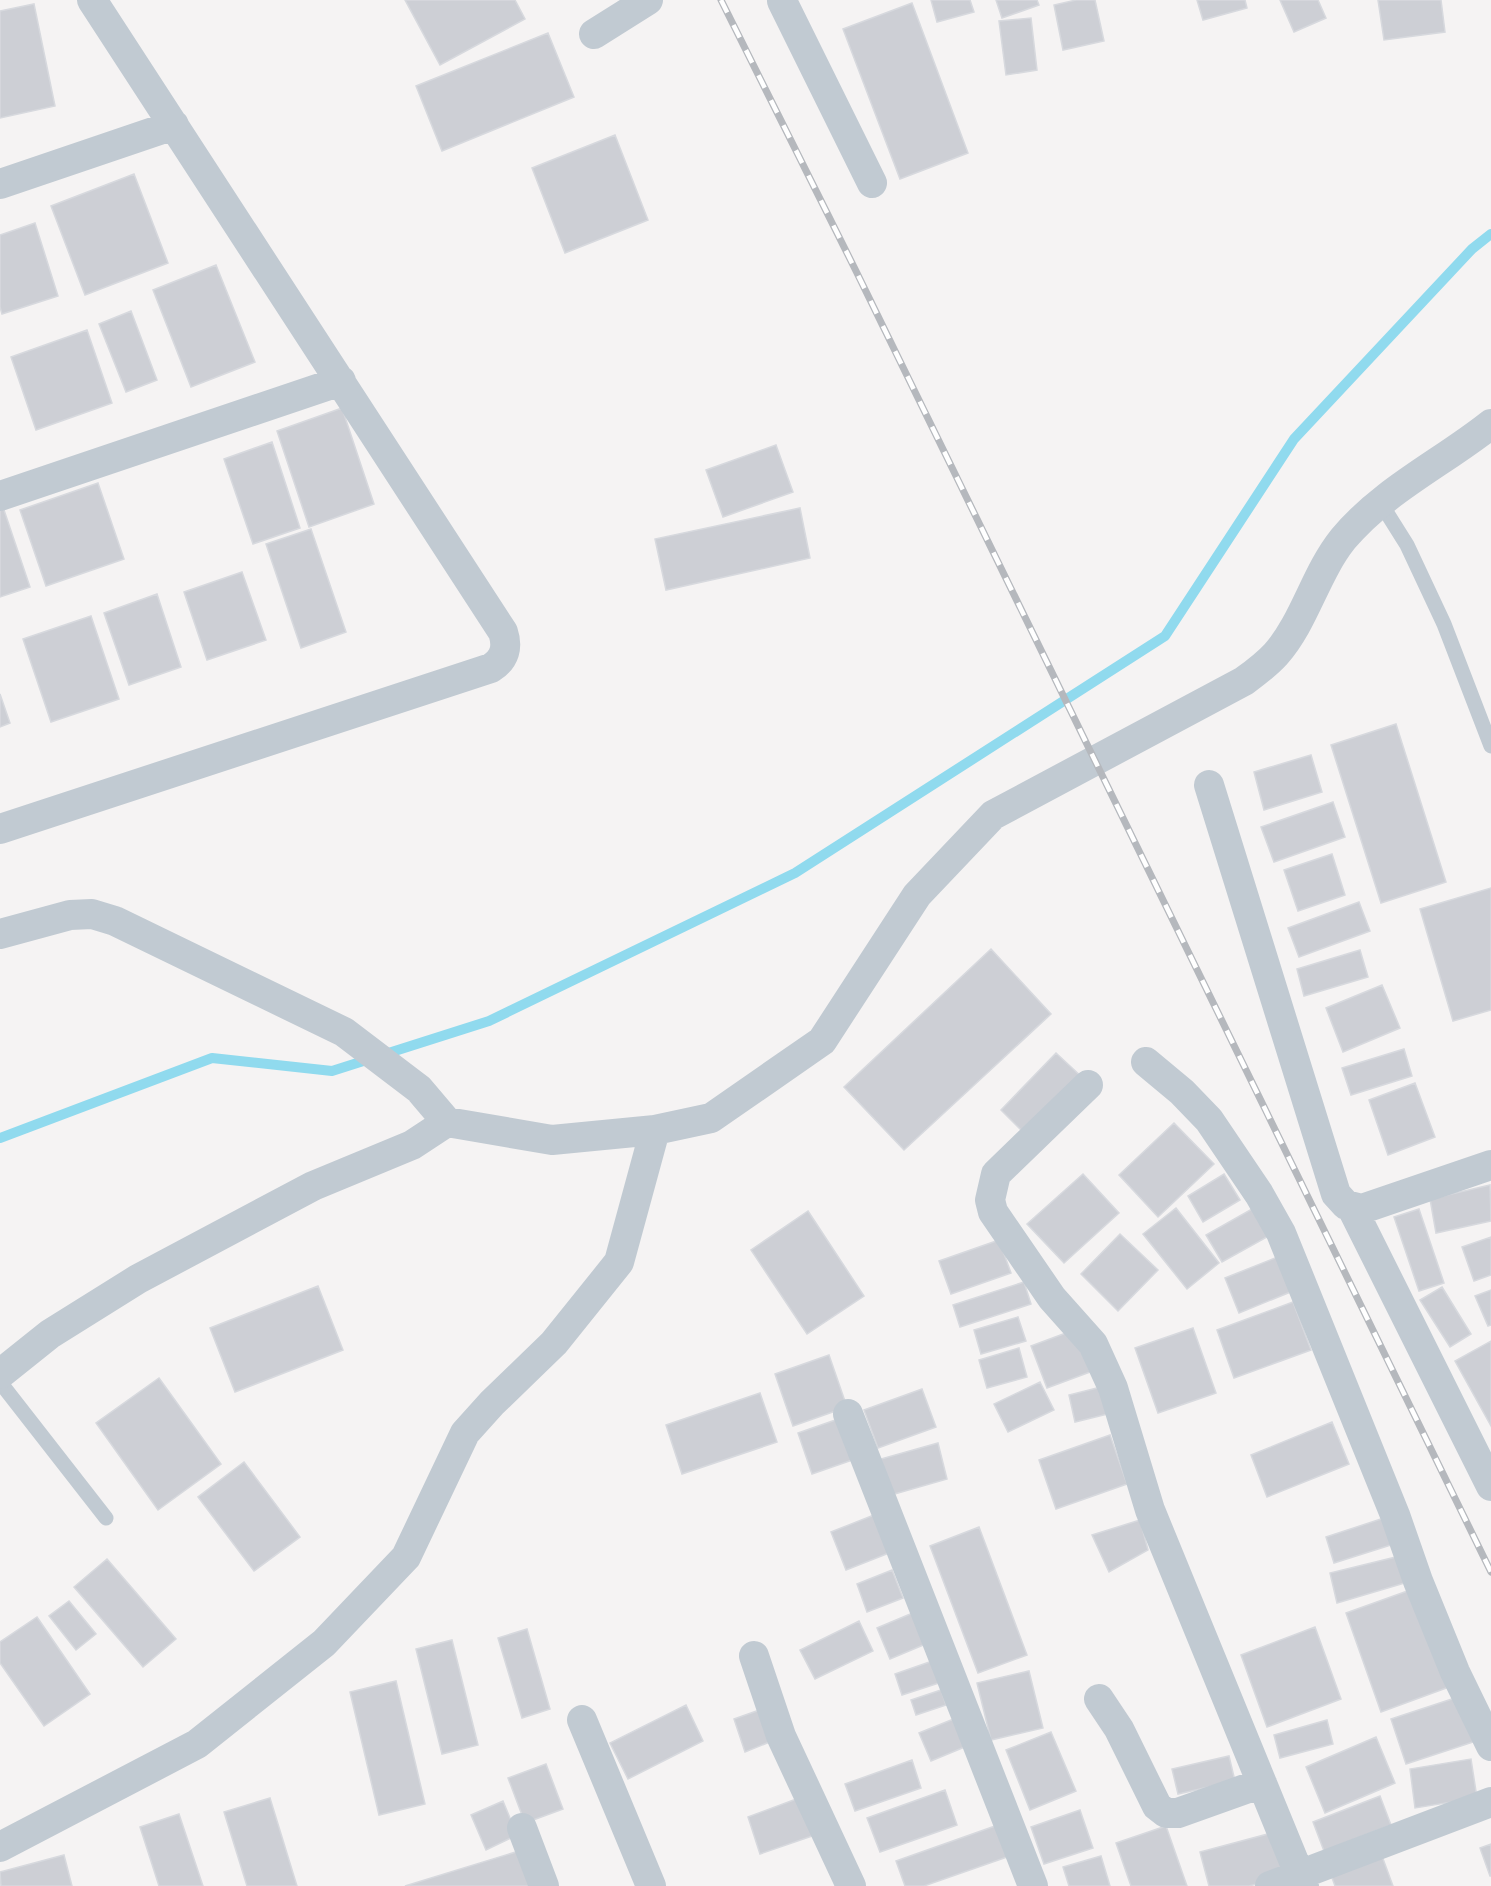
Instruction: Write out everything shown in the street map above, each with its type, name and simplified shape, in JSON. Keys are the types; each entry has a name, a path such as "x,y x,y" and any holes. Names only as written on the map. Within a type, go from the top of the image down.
{"street":[{"path":"0,829 491,668 503,656 506,640 341,381 92,0"},
{"path":"594,34 648,0"},
{"path":"782,0 872,183"},
{"path":"0,184 174,125"},
{"path":"0,496 341,381"},
{"path":"0,934 70,915 92,914 115,921 344,1032 419,1089 447,1122 552,1140 655,1130 711,1118 822,1041 917,895 993,814 1245,681 1276,654 1289,637 1326,564 1342,540 1380,502 1491,424"},
{"path":"1209,786 1336,1194 1352,1208 1368,1208 1491,1165"},
{"path":"1146,1062 1182,1092 1209,1120 1259,1194 1281,1233 1395,1515 1418,1581 1455,1672 1491,1746"},
{"path":"1088,1085 996,1174 990,1200 993,1212 1052,1298 1092,1344 1109,1380 1126,1426 1150,1510 1302,1880"},
{"path":"0,1374 50,1334 138,1279 313,1186 412,1145 447,1122"},
{"path":"0,1847 197,1744 324,1643 406,1557 465,1433 492,1403 554,1343 619,1262 655,1130"},
{"path":"1352,1208 1491,1486"},
{"path":"848,1414 1033,1886"},
{"path":"753,1656 781,1736 850,1886"},
{"path":"1099,1699 1119,1729 1157,1806 1166,1813 1178,1813 1262,1783"},
{"path":"582,1720 651,1886"},
{"path":"1270,1886 1302,1880 1491,1802"},
{"path":"522,1828 544,1886"}],"lane":[{"path":"1380,502 1407,545 1444,624 1491,746"},
{"path":"0,1382 106,1518"}],"building":[{"path":"405,0 515,0 525,19 440,65"},
{"path":"931,0 970,0 974,12 937,22"},
{"path":"996,0 1037,0 1039,5 1002,18"},
{"path":"1076,0 1095,0 1104,41 1063,50 1054,5"},
{"path":"1197,0 1245,0 1247,8 1203,20"},
{"path":"1280,0 1318,0 1326,18 1294,32"},
{"path":"1378,0 1441,0 1445,32 1384,40"},
{"path":"912,3 968,153 900,179 843,29"},
{"path":"34,4 55,106 0,118 0,11"},
{"path":"1031,18 1037,70 1006,75 999,21"},
{"path":"548,33 574,97 442,151 416,86"},
{"path":"615,135 648,220 565,253 532,168"},
{"path":"134,174 168,263 85,295 51,206"},
{"path":"35,223 58,296 2,314 0,307 0,235"},
{"path":"216,265 255,362 191,387 153,290"},
{"path":"131,311 157,380 126,392 99,324"},
{"path":"87,330 112,403 36,430 11,357"},
{"path":"342,408 374,504 309,527 277,431"},
{"path":"272,442 300,528 253,544 224,459"},
{"path":"776,445 793,492 723,517 706,470"},
{"path":"98,483 124,559 46,586 20,510"},
{"path":"3,507 30,587 0,597 0,508"},
{"path":"800,508 810,558 666,590 655,539"},
{"path":"311,529 346,632 301,648 266,544"},
{"path":"242,572 266,640 207,660 184,592"},
{"path":"157,594 181,667 129,685 104,613"},
{"path":"91,616 119,699 51,722 23,639"},
{"path":"0,694 10,723 0,727"},
{"path":"1396,724 1446,882 1381,903 1331,745"},
{"path":"1311,755 1322,792 1264,810 1254,772"},
{"path":"1333,802 1345,837 1274,862 1261,827"},
{"path":"1332,854 1345,895 1298,911 1284,870"},
{"path":"1491,888 1491,1010 1453,1021 1420,909"},
{"path":"1359,902 1370,931 1299,957 1288,928"},
{"path":"991,949 1051,1014 904,1150 844,1087"},
{"path":"1360,950 1368,977 1304,996 1297,969"},
{"path":"1382,985 1400,1028 1343,1052 1326,1008"},
{"path":"1404,1049 1412,1076 1351,1095 1342,1068"},
{"path":"1056,1053 1084,1079 1028,1137 1001,1110"},
{"path":"1415,1083 1435,1137 1388,1155 1369,1100"},
{"path":"1174,1123 1214,1164 1158,1217 1119,1175"},
{"path":"1083,1174 1119,1213 1064,1263 1027,1224"},
{"path":"1224,1174 1240,1200 1203,1222 1188,1196"},
{"path":"1490,1185 1491,1221 1436,1233 1430,1199"},
{"path":"1259,1205 1274,1233 1222,1262 1206,1235"},
{"path":"1176,1208 1219,1263 1187,1289 1143,1234"},
{"path":"1419,1209 1444,1283 1419,1291 1394,1217"},
{"path":"808,1211 864,1296 807,1334 751,1250"},
{"path":"1120,1234 1158,1270 1118,1311 1081,1274"},
{"path":"1491,1237 1491,1275 1474,1281 1462,1247"},
{"path":"999,1240 1011,1273 951,1294 939,1261"},
{"path":"1280,1256 1293,1291 1239,1313 1225,1278"},
{"path":"1024,1282 1031,1304 960,1327 953,1305"},
{"path":"318,1286 343,1350 235,1392 210,1328"},
{"path":"1442,1287 1471,1334 1450,1347 1420,1300"},
{"path":"1491,1290 1491,1325 1488,1326 1475,1296"},
{"path":"1293,1302 1311,1350 1234,1378 1217,1330"},
{"path":"1018,1317 1026,1341 981,1354 974,1330"},
{"path":"1193,1328 1216,1393 1158,1413 1135,1348"},
{"path":"1074,1330 1090,1372 1047,1388 1031,1346"},
{"path":"1491,1341 1491,1426 1455,1361"},
{"path":"1019,1348 1027,1377 987,1388 979,1360"},
{"path":"829,1355 847,1407 793,1426 775,1374"},
{"path":"159,1378 221,1464 158,1510 96,1423"},
{"path":"1040,1382 1054,1410 1008,1432 994,1404"},
{"path":"1109,1385 1116,1412 1075,1422 1069,1395"},
{"path":"922,1389 936,1427 878,1448 864,1410"},
{"path":"760,1393 777,1442 682,1474 666,1425"},
{"path":"844,1417 858,1458 812,1474 798,1433"},
{"path":"1332,1422 1349,1464 1267,1497 1251,1455"},
{"path":"1110,1435 1127,1484 1056,1509 1039,1460"},
{"path":"938,1443 947,1479 891,1495 881,1459"},
{"path":"244,1462 300,1537 254,1571 198,1497"},
{"path":"879,1513 894,1551 846,1570 831,1532"},
{"path":"1384,1518 1394,1544 1334,1563 1326,1537"},
{"path":"1140,1520 1148,1550 1109,1572 1092,1535"},
{"path":"979,1527 1027,1655 978,1673 930,1546"},
{"path":"1400,1556 1408,1582 1337,1603 1330,1573"},
{"path":"107,1559 176,1639 143,1667 74,1587"},
{"path":"892,1570 903,1598 867,1612 857,1584"},
{"path":"1413,1589 1449,1687 1381,1712 1346,1613"},
{"path":"69,1601 96,1634 76,1650 49,1616"},
{"path":"915,1612 928,1643 890,1659 877,1628"},
{"path":"37,1617 90,1694 44,1726 0,1663 0,1642"},
{"path":"859,1621 873,1651 815,1679 800,1650"},
{"path":"1315,1627 1341,1699 1267,1727 1241,1655"},
{"path":"527,1629 550,1709 522,1718 498,1638"},
{"path":"452,1640 478,1745 442,1754 416,1649"},
{"path":"938,1659 945,1681 902,1695 895,1674"},
{"path":"1029,1671 1043,1728 991,1740 977,1683"},
{"path":"396,1681 425,1804 379,1815 350,1692"},
{"path":"941,1690 946,1705 916,1715 911,1700"},
{"path":"1461,1696 1476,1741 1406,1764 1391,1719"},
{"path":"686,1705 703,1741 628,1779 610,1743"},
{"path":"765,1708 777,1739 745,1752 734,1719"},
{"path":"956,1718 967,1746 931,1761 919,1733"},
{"path":"1327,1720 1333,1744 1280,1758 1274,1735"},
{"path":"1051,1732 1076,1791 1030,1810 1006,1750"},
{"path":"1376,1737 1395,1783 1325,1813 1306,1767"},
{"path":"1229,1756 1235,1781 1178,1794 1172,1769"},
{"path":"1471,1759 1477,1798 1415,1808 1410,1769"},
{"path":"912,1760 921,1788 855,1811 845,1784"},
{"path":"546,1764 563,1809 525,1823 508,1778"},
{"path":"945,1790 957,1825 880,1852 867,1818"},
{"path":"1380,1796 1391,1825 1324,1851 1313,1822"},
{"path":"270,1798 297,1886 247,1886 224,1812"},
{"path":"799,1798 815,1835 760,1854 748,1817"},
{"path":"503,1801 517,1835 486,1850 471,1815"},
{"path":"1080,1810 1093,1848 1044,1864 1031,1827"},
{"path":"179,1814 203,1886 159,1886 140,1827"},
{"path":"995,1826 1007,1857 924,1886 905,1886 896,1861"},
{"path":"1166,1826 1187,1886 1131,1886 1116,1843"},
{"path":"1279,1831 1291,1875 1249,1886 1209,1886 1200,1852"},
{"path":"1491,1844 1491,1876 1490,1876 1480,1848"},
{"path":"519,1851 530,1886 405,1886"},
{"path":"64,1855 72,1886 1,1886 0,1872"},
{"path":"1101,1856 1110,1886 1069,1886 1063,1867"},
{"path":"1382,1856 1393,1886 1335,1886 1331,1875"}],"waterway":[{"path":"0,1138 212,1058 332,1071 489,1021 795,873 1165,636 1294,439 1472,249 1491,234"}],"railway":[{"path":"721,0 856,271 1491,1572"}]}
